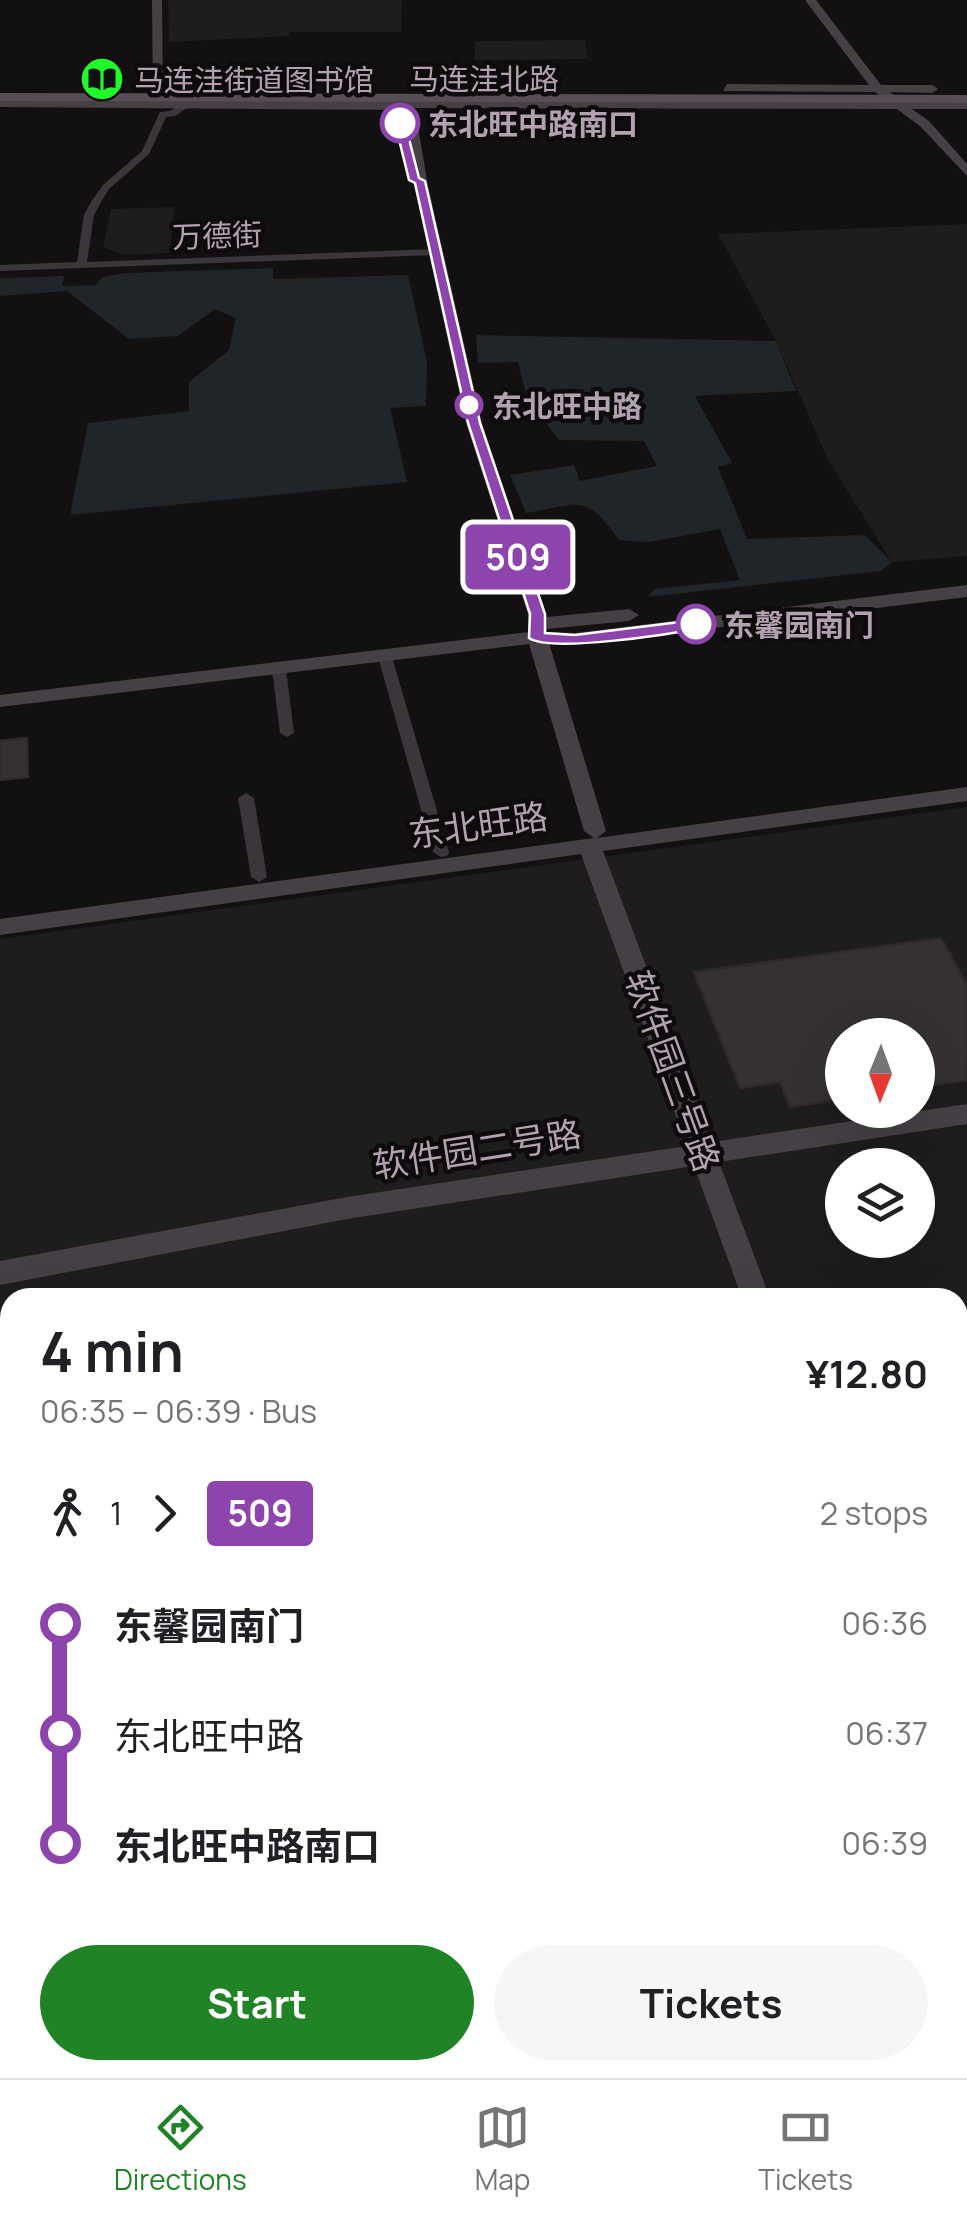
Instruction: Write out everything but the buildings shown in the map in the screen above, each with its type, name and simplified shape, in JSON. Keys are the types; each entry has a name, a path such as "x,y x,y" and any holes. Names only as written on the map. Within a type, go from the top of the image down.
{"main road":[{"name":"马连洼北路","path":"157,92 397,98 888,97"},
{"name":"马连洼北路","path":"0,95 157,92 342,93 397,98 965,98"}],"street":[{"path":"157,0 157,92 196,103"},
{"path":"810,0 888,97 925,124 967,172"},
{"path":"296,88 342,93"},
{"name":"马连洼北路","path":"157,92 296,88 888,97"},
{"name":"马连洼北路","path":"0,95 196,103 397,98 701,104 888,97"},
{"path":"397,98 408,162 414,180 420,181 474,423 538,630 592,838"},
{"path":"701,104 748,99"},
{"path":"82,265 89,216 106,187 146,152 163,114 196,103"},
{"name":"万德街","path":"0,268 435,252"},
{"path":"0,689 538,630 967,576"},
{"path":"0,700 385,657 538,630 575,639 967,591"},
{"path":"385,657 442,852"},
{"path":"279,669 288,733"},
{"name":"东北旺路","path":"0,927 967,781"},
{"name":"东北旺路","path":"0,912 442,852 967,794"},
{"path":"246,798 259,877"},
{"name":"软件园三号路","path":"592,838 752,1288"},
{"name":"软件园二号路","path":"0,1272 347,1208 967,1114"}],"shaded area":[{"path":"168,0 402,0 401,32 290,32 290,36 169,42"},
{"path":"585,40 588,59 475,60 475,41"},
{"path":"174,207 170,253 124,255 103,247 111,209"},
{"path":"967,224 967,556 892,562 828,460 776,341 718,234"},
{"path":"273,268 273,279 408,275 427,362 426,406 390,408 407,482 70,515 88,423 189,411 189,382 229,350 236,318 215,309 178,336 129,339 67,291 0,296 0,278 64,276 62,286 96,285 102,277 125,273"},
{"path":"476,335 776,341 796,391 695,396 732,463 718,467 747,539 865,535 892,562 881,571 648,597 654,589 740,580 720,529 649,542 619,540 598,514 580,505 526,513 510,475 574,465 580,481 657,466 644,441 559,440 527,398 518,362 478,363"},
{"path":"967,807 967,1288 0,1288 0,939"}],"bus line":[{"name":"509","path":"400,123 414,180 420,181 474,423 538,614 537,638 575,639 696,624"}],"place":[{"name":"马连洼街道图书馆","path":"102,79"},
{"name":"东北旺中路南口","path":"400,123"},
{"name":"东北旺中路","path":"469,405"},
{"name":"东馨园南门","path":"696,624"}]}
